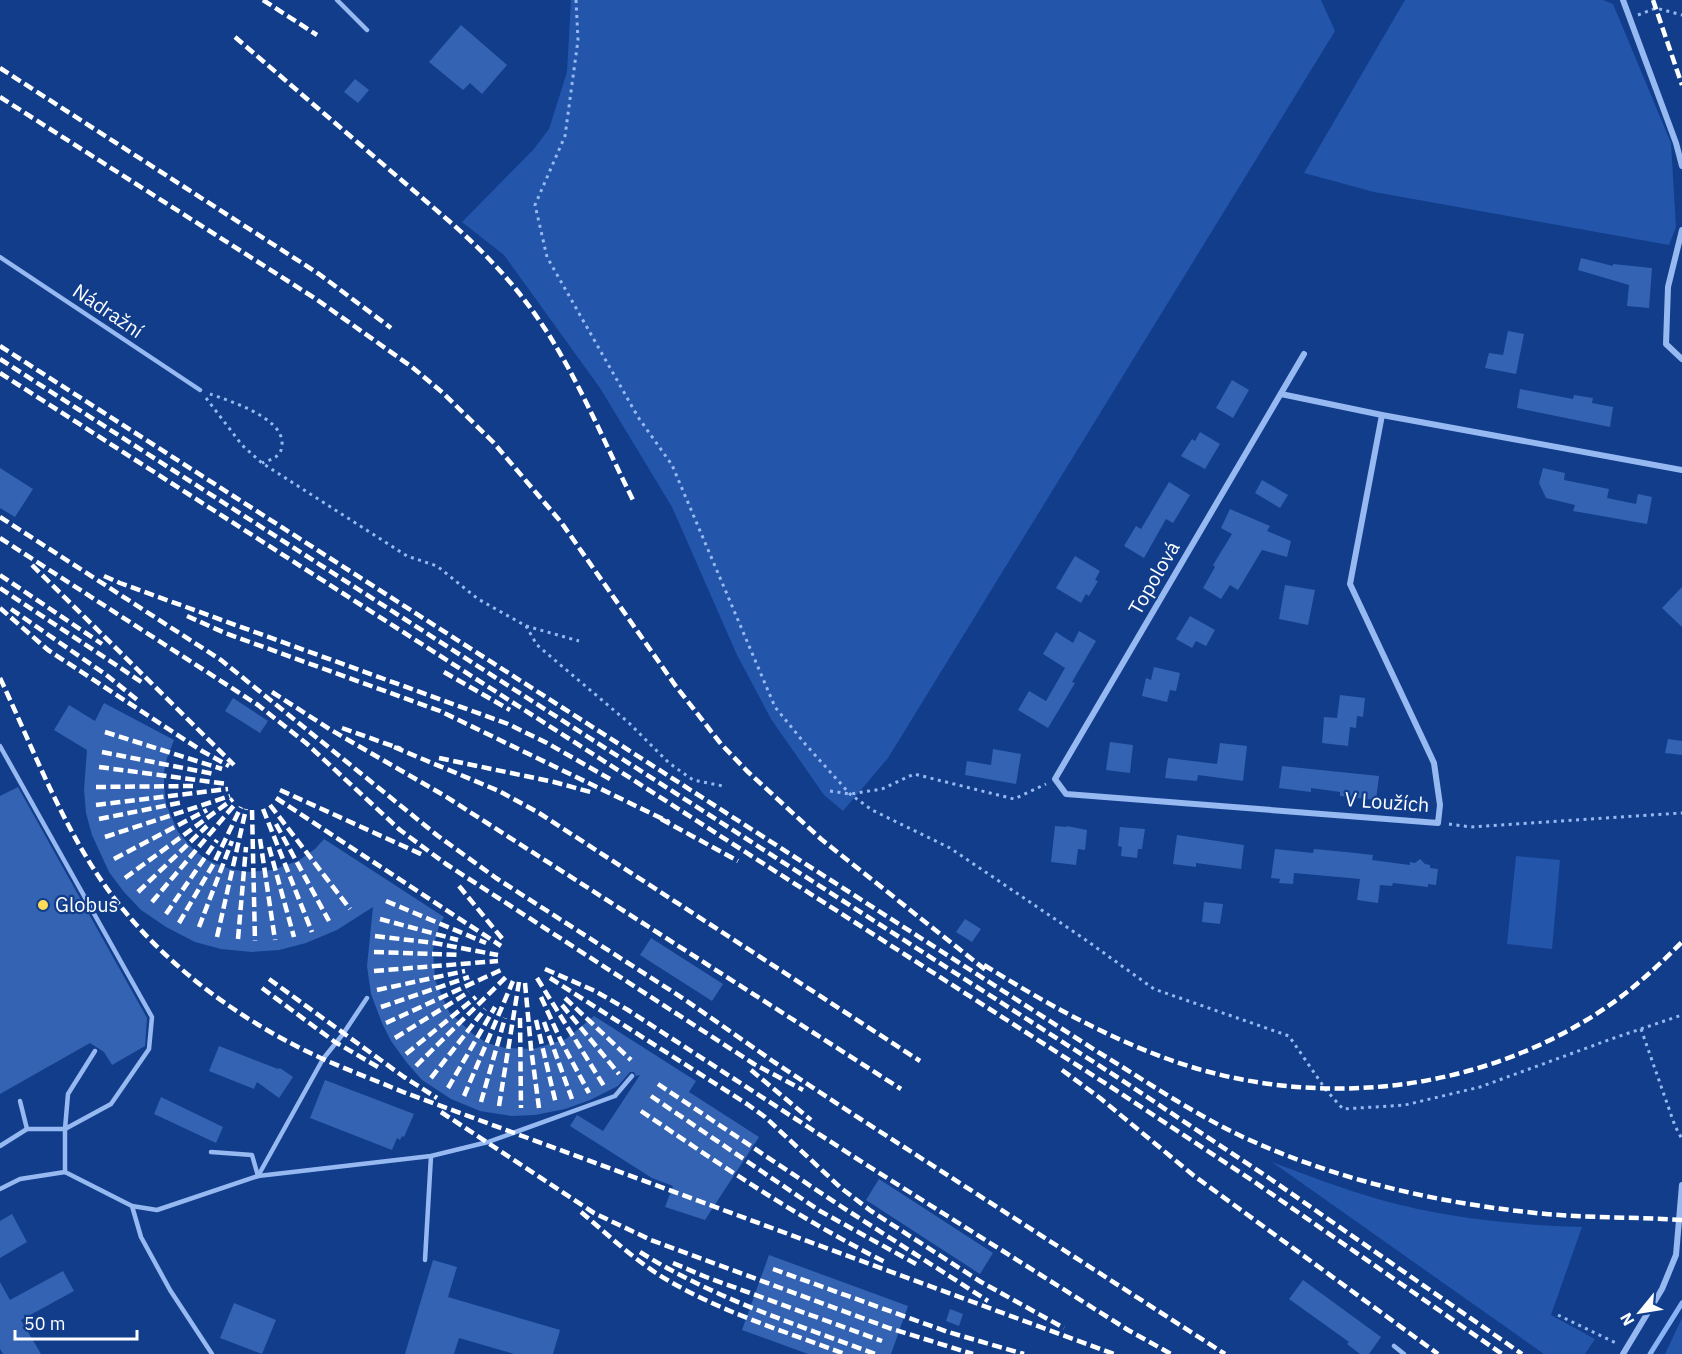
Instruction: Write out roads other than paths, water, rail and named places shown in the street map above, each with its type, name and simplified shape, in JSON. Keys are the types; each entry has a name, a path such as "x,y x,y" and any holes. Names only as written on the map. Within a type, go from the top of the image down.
{"street":[{"path":"1623,0 1676,143 1682,166"},
{"path":"1682,230 1668,287 1666,344 1682,359"},
{"name":"Topolová","path":"1055,779 1304,354"},
{"path":"1281,394 1382,415 1682,470"},
{"name":"V Loužích","path":"1055,779 1066,794 1438,823 1440,805 1434,763 1350,584 1382,415"},
{"path":"1624,1351 1662,1289 1676,1255 1681,1186"}],"lane":[{"path":"337,0 367,30"},
{"name":"Nádražní","path":"0,257 200,390"},
{"path":"0,746 152,1017 149,1049 111,1104 65,1129 27,1130 0,1146"},
{"path":"258,1176 323,1059 367,998"},
{"path":"65,1172 68,1094 95,1051"},
{"path":"0,1189 20,1179 65,1172 132,1206 158,1210 258,1176 431,1156 496,1139 615,1096 632,1076"},
{"path":"20,1101 27,1130"},
{"path":"212,1152 252,1155 258,1176"},
{"path":"425,1260 431,1156"},
{"path":"132,1206 141,1238 170,1290 212,1354"},
{"path":"1394,1346 1404,1354"}],"waterway":[{"path":"1650,1354 1682,1303"}],"railway":[{"path":"263,0 317,35"},
{"path":"1653,0 1682,85"},
{"path":"235,37 449,221 486,255 508,280 539,320 566,363 633,500"},
{"path":"0,68 319,274 391,328"},
{"path":"0,97 316,299 412,367 443,393 493,442 561,522 675,685 721,744 821,839 988,972"},
{"path":"0,346 1098,1052 1224,1128 1279,1153 1316,1166 1429,1197 1546,1214 1682,1220"},
{"path":"0,359 1117,1077 1269,1178 1522,1354"},
{"path":"0,373 1111,1087 1253,1181 1502,1354"},
{"path":"0,517 221,660 438,836 496,878 684,999 862,1120 1225,1354"},
{"path":"0,538 258,705 306,743 400,830 446,864 754,1064 803,1090"},
{"path":"32,565 234,765"},
{"path":"0,575 102,644"},
{"path":"104,576 508,724 610,779"},
{"path":"0,588 143,683"},
{"path":"0,608 48,650 202,751 229,766"},
{"path":"11,609 105,674 140,702"},
{"path":"187,616 225,633 440,711 669,822"},
{"path":"444,672 510,710"},
{"path":"0,678 69,827 97,874 119,904 169,958 227,1005 258,1025 323,1059 403,1092 1114,1354"},
{"path":"272,692 331,730 445,796 901,1089"},
{"path":"342,728 401,749"},
{"path":"105,732 222,769"},
{"path":"394,747 499,791 539,813 920,1061"},
{"path":"102,752 214,774"},
{"path":"439,758 554,782 594,793"},
{"path":"99,767 227,784"},
{"path":"96,787 195,786"},
{"path":"96,805 228,789"},
{"path":"280,790 423,855"},
{"path":"105,837 230,796"},
{"path":"276,798 501,946"},
{"path":"125,878 233,799"},
{"path":"99,819 184,802"},
{"path":"152,902 236,803"},
{"path":"270,805 350,909"},
{"path":"179,923 214,863 241,807"},
{"path":"217,937 246,809"},
{"path":"263,809 312,932"},
{"path":"114,859 207,810"},
{"path":"252,810 255,941"},
{"path":"661,819 738,861"},
{"path":"276,824 329,921"},
{"path":"138,892 207,826"},
{"path":"260,839 275,940"},
{"path":"166,914 217,840"},
{"path":"199,927 232,841"},
{"path":"238,939 246,847"},
{"path":"269,847 294,937"},
{"path":"459,886 505,942"},
{"path":"386,901 486,943"},
{"path":"380,919 458,940"},
{"path":"375,936 434,943 498,955"},
{"path":"984,965 1072,1016 1165,1058 1222,1075 1280,1085 1340,1089 1399,1085 1457,1074 1513,1056 1567,1031 1618,999 1682,942"},
{"path":"374,952 461,955"},
{"path":"374,971 498,961"},
{"path":"545,969 595,991 628,1010 865,1164 1128,1330 1171,1354"},
{"path":"386,1023 501,970"},
{"path":"377,990 465,971"},
{"path":"381,1007 469,977"},
{"path":"416,1066 506,977"},
{"path":"537,978 604,1086"},
{"path":"550,978 765,1117 841,1188 871,1211 981,1282 1064,1328"},
{"path":"269,979 404,1077 437,1098"},
{"path":"464,1096 513,981"},
{"path":"499,1106 519,982"},
{"path":"525,983 539,1108"},
{"path":"262,988 335,1042 378,1067"},
{"path":"395,1038 469,992"},
{"path":"406,1054 476,997"},
{"path":"541,997 589,1093"},
{"path":"565,998 631,1060"},
{"path":"562,1005 619,1074"},
{"path":"448,1088 495,1007"},
{"path":"431,1078 485,1009"},
{"path":"481,1102 505,1018"},
{"path":"520,1018 521,1108"},
{"path":"536,1020 556,1104"},
{"path":"544,1022 572,1099"},
{"path":"751,1070 811,1120"},
{"path":"1062,1070 1100,1098 1193,1175 1438,1354"},
{"path":"658,1084 988,1301"},
{"path":"651,1096 820,1211 916,1264"},
{"path":"641,1111 792,1210 887,1263"},
{"path":"441,1112 594,1213 651,1240 889,1328 973,1354"},
{"path":"581,1212 636,1259 678,1286 724,1309 845,1354"},
{"path":"640,1252 725,1297 875,1354"},
{"path":"673,1263 882,1341"},
{"path":"773,1269 948,1332 1024,1354"}],"place":[{"name":"Globus","path":"43,905"}]}
